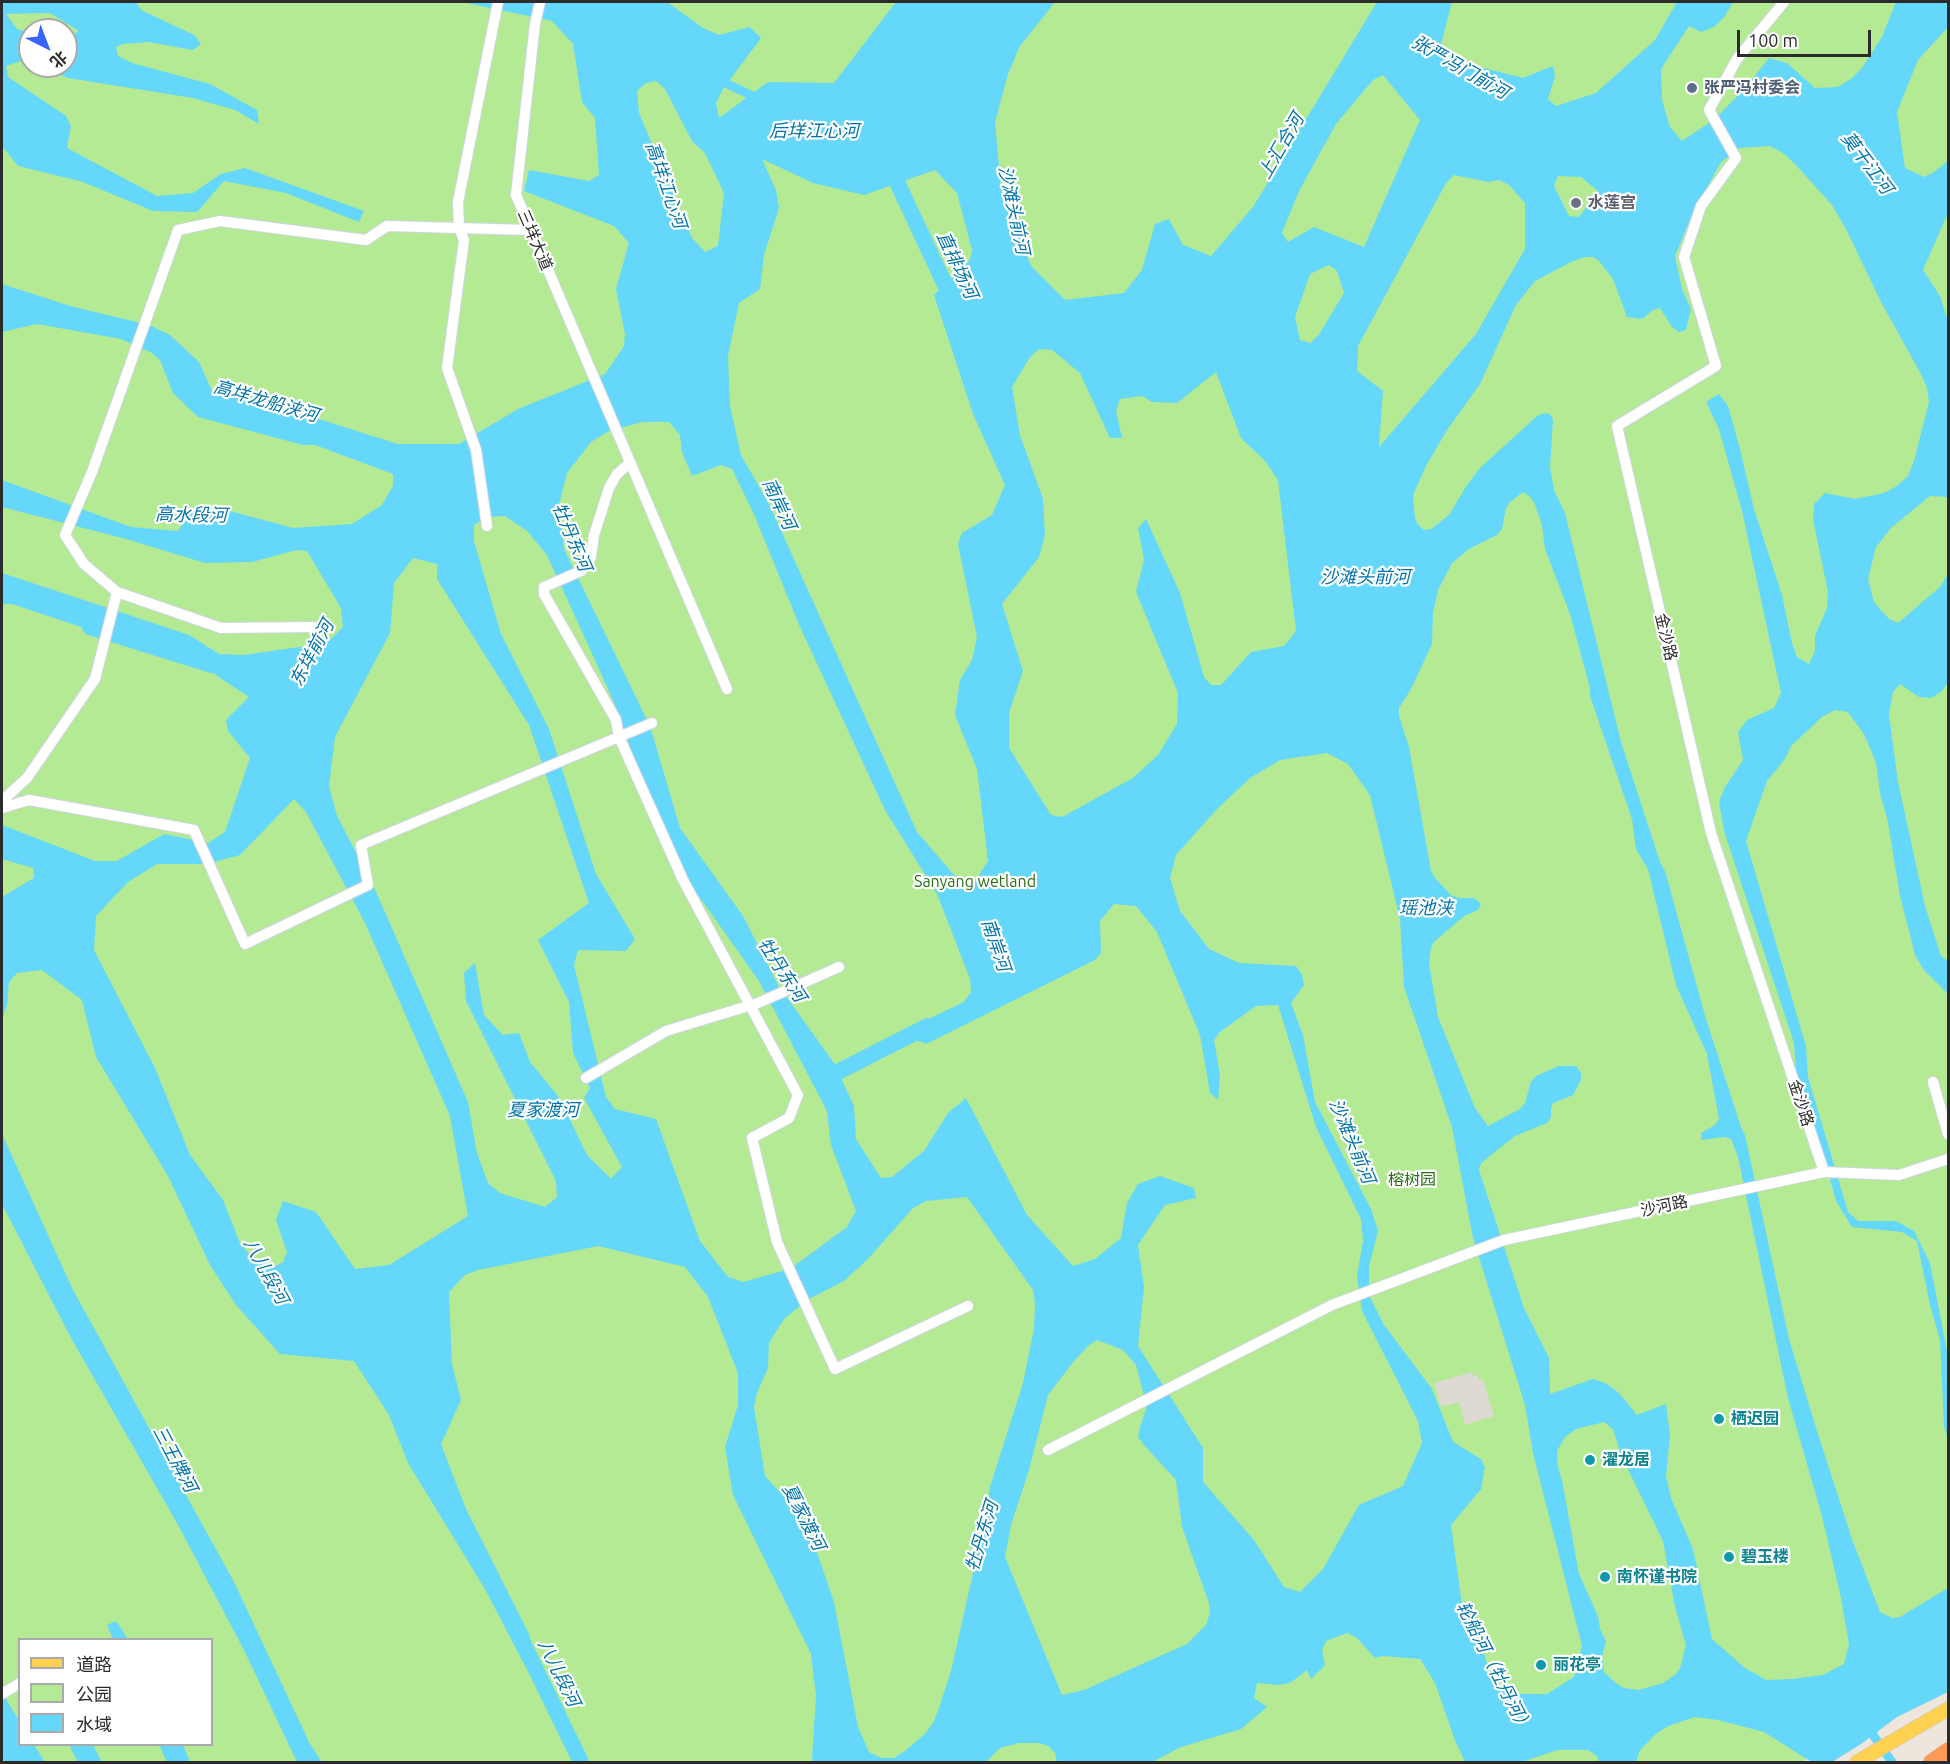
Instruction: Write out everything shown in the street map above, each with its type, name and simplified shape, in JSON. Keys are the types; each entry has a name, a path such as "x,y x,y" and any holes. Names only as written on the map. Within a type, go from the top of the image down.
{"highway":[{"path":"1931,1762 1948,1750"}],"main road":[{"path":"1857,1762 1948,1709"}],"street":[{"path":"486,522 476,452 447,368 464,240 459,228 458,202 498,2"},
{"name":"三垟大道","path":"540,2 535,24 516,195 630,463"},
{"name":"金沙路","path":"1784,2 1737,59 1710,110 1736,158 1701,206 1684,257 1716,366 1617,426 1711,833 1824,1172"},
{"path":"313,627 221,628 116,596 84,564 65,535 88,482 178,230 220,221 366,240 387,226 530,230"},
{"path":"727,689 630,463 617,474 609,488 594,535 591,557 581,571 544,587 544,594 616,720 619,737 683,880 754,1004 798,1095 789,1118 752,1138 777,1242 835,1369 968,1306"},
{"path":"2,801 27,778 94,679 116,596"},
{"path":"2,808 29,800 194,830 245,944 368,885 361,845 652,723"},
{"path":"586,1078 666,1031 754,1004 839,967"},
{"path":"1933,1082 1948,1134"},
{"name":"沙河路","path":"1048,1450 1332,1305 1504,1240 1824,1172 1899,1175 1948,1159"},
{"path":"4,1692 18,1684"}],"green space":[{"name":"Sanyang wetland","path":"2,2 1948,2 1948,1661 1802,1762 2,1762"}],"shaded area":[{"path":"1472,1372 1473,1376 1477,1375 1479,1380 1483,1379 1494,1416 1465,1425 1459,1402 1441,1407 1434,1383"}],"water":[{"path":"2,2 136,2 141,10 194,35 201,44 193,50 148,42 123,44 116,47 118,56 132,63 210,84 257,110 259,124 235,110 193,98 68,78 78,78 78,18 58,18 50,13 6,14 18,29 18,62 6,66 8,77 66,116 71,126 67,148 157,196 193,193 221,174 245,168 364,211 359,222 286,193 224,181 197,212 153,211 83,182 18,166 2,146"},
{"path":"462,2 667,2 703,28 719,35 750,27 761,38 723,89 716,103 719,118 768,82 834,83 896,2 1055,2 1020,46 1008,74 995,122 1001,188 1031,266 1065,300 1124,293 1142,270 1155,224 1169,219 1183,245 1211,256 1253,207 1377,2 1452,2 1440,48 1445,58 1523,78 1553,66 1555,76 1548,99 1556,106 1596,93 1655,40 1677,2 1733,2 1725,16 1714,27 1701,32 1689,26 1661,69 1662,100 1670,127 1682,141 1715,119 1745,88 1769,58 1787,63 1815,88 1838,87 1862,68 1882,37 1896,2 1948,2 1948,27 1918,60 1897,112 1905,168 1924,177 1948,161 1948,213 1923,270 1940,296 1948,321 1948,497 1930,496 1891,528 1876,547 1868,579 1874,602 1889,619 1898,623 1940,587 1948,574 1948,682 1942,691 1931,698 1919,697 1900,684 1893,692 1889,714 1898,782 1925,906 1941,956 1948,961 1948,994 1923,969 1915,955 1900,896 1876,762 1864,734 1848,712 1835,710 1822,717 1791,746 1785,759 1767,781 1746,841 1806,1046 1808,1077 1848,1212 1858,1221 1896,1221 1914,1231 1930,1263 1948,1356 1948,1439 1944,1426 1940,1340 1930,1305 1917,1241 1902,1232 1852,1227 1836,1201 1823,1152 1796,1072 1794,1043 1724,831 1719,802 1725,787 1743,760 1738,732 1747,720 1774,708 1781,693 1742,511 1719,429 1706,402 1719,394 1728,406 1754,509 1782,595 1792,643 1797,657 1809,664 1815,651 1815,636 1827,608 1828,592 1813,519 1814,504 1825,493 1855,499 1884,493 1897,486 1908,476 1914,461 1929,402 1927,388 1921,374 1881,302 1832,205 1794,163 1783,153 1770,146 1739,148 1721,162 1691,217 1675,256 1682,289 1691,309 1686,330 1679,332 1672,327 1660,308 1653,310 1642,319 1627,317 1613,279 1593,257 1571,262 1535,281 1516,305 1480,384 1447,430 1426,466 1413,495 1415,518 1418,525 1424,530 1431,529 1449,515 1480,468 1536,417 1543,413 1550,414 1553,420 1550,467 1554,490 1565,513 1621,742 1660,862 1665,871 1706,1019 1745,1135 1789,1339 1816,1428 1852,1539 1880,1612 1892,1618 1900,1617 1948,1588 1948,1692 1897,1717 1832,1762 1810,1761 1764,1732 1718,1720 1695,1717 1668,1726 1656,1734 1640,1750 1636,1762 1599,1762 1597,1756 1588,1750 1557,1750 1522,1762 1465,1762 1435,1683 1420,1659 1383,1656 1375,1658 1357,1638 1347,1633 1326,1641 1322,1650 1325,1665 1311,1679 1307,1670 1290,1683 1278,1685 1257,1683 1254,1698 1267,1707 1241,1729 1181,1747 1152,1762 1057,1762 1055,1753 1048,1746 1039,1743 1019,1743 1000,1748 986,1762 813,1762 816,1696 811,1654 733,1495 725,1447 738,1405 738,1373 708,1297 685,1267 598,1246 478,1270 465,1275 449,1292 452,1364 461,1400 441,1444 466,1509 529,1634 534,1656 523,1662 485,1589 408,1463 389,1415 354,1361 280,1354 236,1305 210,1265 168,1176 96,1057 82,1000 42,970 17,973 9,982 7,1005 2,1019 2,897 34,878 33,868 2,859 2,825 95,861 117,861 164,834 208,843 225,832 250,758 228,731 226,720 249,697 172,646 78,626 12,604 2,604 2,573 189,635 219,654 244,655 327,643 343,627 341,608 307,551 297,550 252,562 205,563 126,539 2,507 2,480 131,527 178,531 192,512 215,507 293,528 352,524 382,505 393,486 393,474 315,445 303,445 198,417 173,393 160,360 152,353 121,339 37,324 2,332 2,284 70,306 149,325 170,335 199,362 213,393 249,397 398,444 459,444 518,409 605,374 624,346 625,334 616,289 629,243 614,226 524,191 529,170 589,181 599,175 595,118 582,102 573,44 552,21","holes":["1383,75 1420,120 1364,247 1314,227 1288,242 1282,233 1299,191 1336,124 1373,80","656,81 665,89 692,141 705,153 724,193 718,246 705,252 692,238 639,113 637,91 646,83","762,159 813,183 864,195 935,170 957,193 972,250 970,260 934,295 973,414 1005,485 992,515 962,533 958,544 977,637 972,660 960,680 955,715 977,769 988,861 974,883 955,876 917,832 770,506 741,455 730,406 728,356 739,303 760,289 764,255 779,208 776,190","1454,175 1488,182 1499,180 1509,185 1525,203 1525,249 1476,334 1379,447 1383,391 1357,371 1358,346 1446,183","1558,176 1581,177 1598,191 1579,217 1569,216 1554,186","1329,265 1337,271 1344,293 1318,336 1310,343 1300,340 1295,317 1310,274","1039,349 1052,350 1080,373 1110,438 1122,438 1116,411 1120,399 1142,396 1152,402 1177,403 1216,372 1241,438 1265,461 1278,480 1296,631 1284,646 1251,652 1221,685 1211,685 1204,677 1180,593 1146,519 1138,528 1144,560 1136,592 1178,693 1177,724 1158,755 1133,778 1062,817 1051,815 1009,748 1009,713 1023,671 1002,604 1039,557 1045,535 1043,499 1020,435 1012,387 1030,357","642,422 669,422 680,435 682,452 692,476 721,465 732,469 753,512 800,627 885,810 937,894 970,979 971,992 964,1002 899,1033 926,1044 1095,960 1101,953 1100,921 1114,904 1136,906 1157,932 1200,1035 1210,1093 1218,1100 1220,1075 1214,1040 1220,1032 1256,1006 1278,1005 1316,1127 1361,1219 1363,1241 1357,1276 1362,1311 1418,1421 1422,1443 1403,1486 1359,1505 1323,1569 1300,1592 1284,1587 1254,1540 1203,1482 1203,1448 1138,1346 1144,1287 1138,1245 1165,1205 1196,1198 1194,1188 1160,1176 1138,1184 1127,1203 1121,1238 1095,1259 1073,1266 1027,1215 966,1098 948,1113 924,1151 892,1177 881,1178 856,1139 854,1106 834,1063 778,985 743,916 680,828 650,726 564,549 559,505 567,473 591,442 609,431","1523,492 1529,496 1534,502 1542,525 1545,549 1570,614 1590,688 1590,696 1632,819 1636,849 1648,869 1676,985 1707,1054 1719,1119 1715,1125 1701,1133 1701,1140 1724,1137 1731,1139 1738,1157 1788,1398 1822,1516 1849,1644 1844,1664 1823,1675 1766,1680 1745,1668 1712,1639 1693,1549 1671,1498 1666,1476 1670,1435 1666,1404 1637,1415 1619,1393 1607,1384 1593,1379 1550,1394 1549,1358 1524,1308 1479,1170 1481,1163 1515,1136 1547,1123 1551,1117 1553,1103 1573,1095 1581,1080 1581,1073 1576,1066 1559,1066 1536,1076 1531,1082 1525,1103 1520,1109 1488,1126 1475,1108 1438,1017 1429,963 1431,947 1435,941 1464,916 1478,910 1481,904 1474,898 1458,898 1451,895 1431,871 1409,747 1399,716 1399,708 1411,689 1432,644 1433,613 1438,590 1452,563 1469,549 1497,535 1502,529 1506,508 1510,502","505,516 527,531 547,555 614,702 669,854 759,981 827,1111 831,1145 856,1211 847,1227 790,1269 743,1282 728,1277 700,1241 656,1119 615,1109 606,1097 574,965 578,950 626,951 635,939 596,874 549,729 501,634 474,541 474,525 488,517","413,558 437,564 437,579 529,725 589,903 538,940 569,1002 573,1053 590,1088 584,1098 622,1167 611,1179 587,1155 559,1097 530,1062 519,1033 503,1035 484,1015 475,963 464,973 466,1001 556,1181 557,1197 545,1207 500,1193 488,1183 477,1153 468,1102 374,887 337,816 329,786 335,737 390,633 394,583","1327,753 1348,764 1370,795 1400,919 1404,987 1452,1127 1473,1238 1525,1405 1533,1453 1582,1646 1574,1677 1547,1694 1513,1694 1493,1684 1484,1653 1465,1627 1451,1525 1481,1489 1485,1467 1481,1459 1453,1442 1432,1389 1384,1325 1369,1295 1369,1266 1378,1231 1371,1209 1315,1102 1303,1035 1291,1003 1304,985 1302,975 1296,966 1239,963 1209,949 1180,911 1170,878 1176,855 1216,810 1250,778 1280,760","294,799 306,812 365,923 450,1116 468,1216 389,1265 355,1269 316,1212 283,1201 276,1220 287,1252 283,1262 274,1267 253,1259 240,1243 223,1200 190,1155 155,1068 94,950 96,916 128,882 157,864 207,864 240,855","967,1197 1033,1290 1035,1304 1034,1329 1023,1383 990,1487 983,1529 951,1671 933,1723 925,1734 894,1758 881,1758 869,1752 858,1727 834,1602 804,1520 765,1476 754,1407 757,1393 768,1368 769,1343 784,1319 807,1300 844,1281 867,1260 913,1208 926,1201","1097,1340 1123,1350 1136,1365 1147,1407 1138,1437 1176,1480 1182,1527 1209,1603 1210,1613 1206,1625 1187,1644 1084,1690 1062,1695 1005,1557 1011,1525 1029,1470 1048,1395 1074,1361","1604,1422 1613,1429 1621,1455 1663,1541 1675,1607 1686,1645 1680,1668 1676,1674 1663,1683 1639,1690 1624,1688 1604,1672 1602,1657 1606,1641 1600,1629 1598,1616 1579,1574 1558,1467 1557,1451 1565,1437 1576,1429"]},
{"path":"2,1134 73,1290 234,1582 310,1744 322,1762 297,1762 244,1650 177,1523 71,1338 2,1204"},
{"path":"116,1621 127,1638 113,1638 107,1625"},
{"path":"2,1692 18,1719 18,1746 35,1746 45,1762 5,1762 2,1755"},
{"path":"70,1746 94,1746 102,1762 78,1762"},
{"path":"159,1746 183,1746 190,1762 167,1762"}],"waterway":[{"path":"717,79 761,100"},
{"name":"直排场河","path":"888,163 955,306"},
{"name":"高水段河","path":"90,627 212,665"},
{"name":"沙滩头前河","path":"822,1080 928,1026"},
{"name":"八儿段河","path":"521,1639 581,1762"},
{"path":"1866,1725 1892,1762"}],"place":[{"name":"张严冯村委会","path":"1692,88"},
{"name":"水莲宫","path":"1576,203"},
{"name":"栖迟园","path":"1719,1419"},
{"name":"濯龙居","path":"1590,1460"},
{"name":"碧玉楼","path":"1729,1557"},
{"name":"南怀谨书院","path":"1605,1577"},
{"name":"丽花亭","path":"1541,1665"}],"water label":[{"name":"张严冯门前河","path":"1460,67"},
{"name":"后垟江心河","path":"814,131"},
{"name":"上汇合河","path":"1281,146"},
{"name":"莫干江河","path":"1867,163"},
{"name":"高垟江心河","path":"666,185"},
{"name":"高垟龙船浃河","path":"266,401"},
{"name":"南岸河","path":"779,504"},
{"name":"牡丹东河","path":"572,537"},
{"name":"东垟前河","path":"312,653"},
{"name":"瑶池浃","path":"1426,908"},
{"name":"南岸河","path":"996,945"},
{"name":"牡丹东河","path":"782,970"},
{"name":"夏家渡河","path":"543,1110"},
{"name":"三王牌河","path":"175,1459"},
{"name":"夏家渡河","path":"804,1517"},
{"name":"牡丹东河","path":"982,1536"},
{"name":"轮船河（牡丹河）","path":"1494,1667"}],"park label":[{"name":"榕树园","path":"1412,1180"}]}
